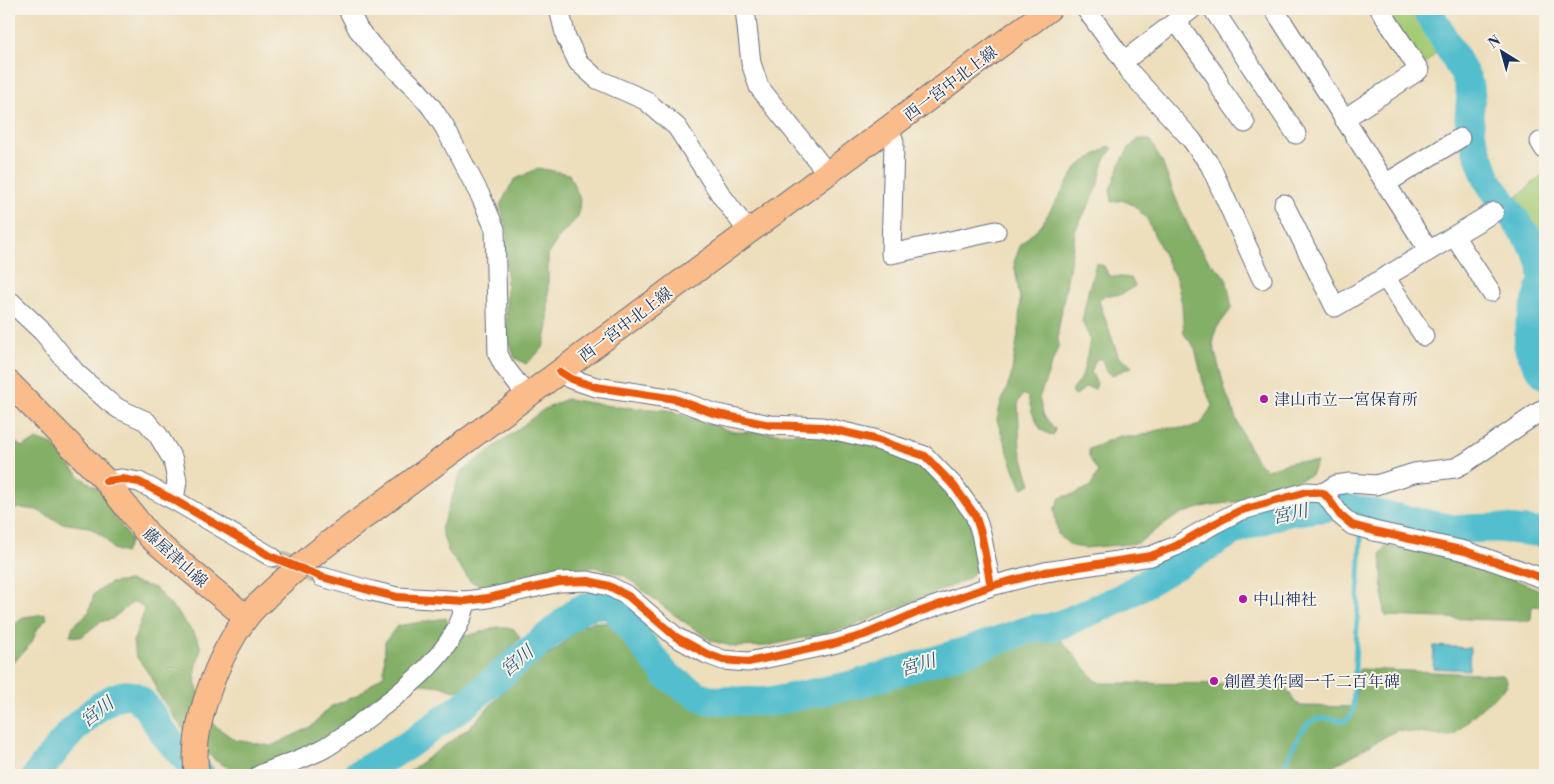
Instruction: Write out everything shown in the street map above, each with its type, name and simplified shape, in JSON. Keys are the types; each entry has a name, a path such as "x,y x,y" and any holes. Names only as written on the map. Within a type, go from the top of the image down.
{"main road":[{"name":"西一宮中北上線","path":"197,775 198,731 206,701 227,650 246,617 280,582 322,548 1049,9"},
{"name":"藤屋津山線","path":"9,383 106,480 151,538 246,617"}],"street":[{"path":"348,9 358,29 372,46 432,108 445,128 482,199 495,229 498,354 504,366 527,396"},
{"path":"549,9 578,62 597,79 645,100 677,127 721,195 748,232"},
{"path":"559,9 566,37"},
{"path":"745,9 751,63 759,87 828,174"},
{"path":"1086,9 1124,61 1128,70 1191,140 1210,165 1262,279"},
{"path":"1124,61 1192,9"},
{"path":"1213,9 1296,134"},
{"path":"1274,9 1429,251"},
{"path":"1344,119 1419,70 1380,9"},
{"path":"1176,21 1217,78 1218,86 1245,123"},
{"path":"889,128 894,142 891,254 996,231"},
{"path":"1385,184 1460,138"},
{"path":"1284,204 1335,307 1494,212"},
{"path":"1454,236 1491,292"},
{"path":"1385,277 1424,336"},
{"path":"11,302 43,332 75,372 109,402 146,421 158,435 173,460 177,481 174,500"},
{"path":"560,372 571,379 596,387 675,400 713,413 770,425 822,427 874,439 926,456 954,486 976,515 991,586"},
{"path":"1326,496 1336,485 1350,483 1376,485 1414,473 1456,468 1545,408"},
{"path":"106,480 122,479 139,482 174,500 272,557"},
{"path":"322,577 398,596 466,601 559,582 588,581 609,586 628,596 676,637 707,654 723,660 748,662 833,644 864,635 916,613 991,586 1045,572 1151,556 1176,546 1239,512 1306,492 1326,496 1340,515 1352,525 1465,551 1545,579"},
{"path":"260,775 323,749 401,694 425,671 445,646 464,611 466,601"}],"green space":[{"path":"1380,9 1410,9 1438,51 1419,70"},
{"path":"1139,139 1150,140 1162,162 1194,239 1209,261 1226,277 1232,308 1216,329 1213,345 1226,393 1242,433 1257,462 1267,469 1296,461 1317,462 1311,475 1241,501 1206,506 1178,515 1138,543 1085,548 1071,546 1058,534 1054,510 1060,498 1091,486 1098,472 1089,457 1089,449 1119,436 1136,437 1165,428 1188,428 1202,423 1212,406 1203,382 1195,348 1184,334 1182,304 1176,277 1147,219 1133,205 1122,200 1112,202 1110,190 1121,162 1129,148"},
{"path":"1109,146 1113,148 1104,161 1097,189 1076,229 1058,332 1058,347 1039,398 1044,416 1055,429 1053,436 1041,430 1032,412 1028,397 1023,394 1018,402 1020,449 1031,484 1022,488 997,420 1011,377 1019,327 1020,299 1014,262 1021,244 1042,224 1077,167"},
{"path":"538,168 569,174 580,199 578,217 559,237 548,254 548,326 543,348 526,364 515,358 506,333 507,231 500,205 514,180"},
{"path":"1545,173 1545,252 1517,197"},
{"path":"1096,263 1104,266 1109,276 1131,278 1135,286 1120,295 1105,295 1099,301 1119,358 1128,362 1132,367 1112,375 1105,370 1102,359 1096,359 1091,372 1097,384 1095,389 1086,387 1076,395 1071,391 1082,377 1087,355 1090,339 1082,321"},
{"path":"566,399 617,407 667,410 734,432 813,434 862,443 916,461 938,478 970,521 977,547 975,571 968,579 851,627 767,646 735,647 712,641 673,614 625,576 595,567 540,573 486,587 471,582 448,551 441,529 461,472 543,410"},
{"path":"9,438 22,447 38,440 53,445 80,477 102,491 107,505 131,540 125,553 113,549 105,538 89,527 61,523 37,510 21,508 9,510"},
{"path":"1386,546 1443,556 1498,573 1545,592 1545,607 1532,607 1531,619 1527,621 1386,616 1384,613 1381,553"},
{"path":"129,581 155,588 179,614 198,639 201,649 195,670 196,685 214,725 235,740 271,746 311,727 330,707 358,695 384,674 385,642 397,626 446,618 449,625 467,636 497,627 514,629 520,638 475,684 455,691 440,686 406,682 340,732 256,771 240,774 216,761 184,731 157,692 152,678 136,656 133,642 144,608 136,602 129,605 112,619 100,622 81,637 70,636 73,626 89,612 94,594 110,583"},
{"path":"45,614 47,619 38,628 32,642 14,662 9,661 9,626 14,625 24,617"},
{"path":"594,622 614,623 621,628 669,689 680,698 696,702 774,709 788,707 939,666 1033,635 1043,634 1058,636 1096,681 1101,683 1281,684 1301,706 1352,707 1355,704 1358,672 1360,669 1503,675 1507,681 1506,687 1454,735 1447,737 1397,730 1318,775 404,775 470,727 519,675 558,648 581,626"}],"water":[{"path":"1434,646 1470,648 1469,670 1433,668"}],"waterway":[{"path":"1427,9 1467,79 1471,95 1469,117 1472,137 1488,181 1537,251 1542,264 1543,281 1529,327 1528,346 1536,363 1545,375"},
{"name":"宮川","path":"356,775 405,747 463,706 579,610 597,604 614,607 666,675 684,687 707,700 770,702 857,684 1032,629 1048,628 1062,624 1121,598 1237,529 1286,512 1337,506 1453,529 1497,528 1545,533"},
{"path":"1281,775 1305,727 1317,719 1345,721 1351,716 1353,709 1361,536"},
{"name":"宮川","path":"37,775 66,738 94,710 109,700 122,695 134,696 144,704 165,735 201,775"}],"tunnel":[{"path":"272,557 322,577"}],"cycle path":[{"path":"560,372 571,379 596,387 675,399 713,413 770,425 822,427 874,439 925,456 954,486 975,515 981,533 991,586"},
{"path":"106,481 122,479 139,482 174,500 272,557 322,577 397,597 466,601 559,582 588,581 609,586 628,596 676,637 707,654 723,660 748,662 833,644 864,635 916,613 991,586 1045,572 1151,556 1176,546 1239,511 1307,492 1323,493 1340,515 1352,525 1465,551 1545,579"}],"place":[{"name":"津山市立一宮保育所","path":"1264,399"},
{"name":"中山神社","path":"1243,599"},
{"name":"創置美作國一千二百年碑","path":"1214,681"}]}
